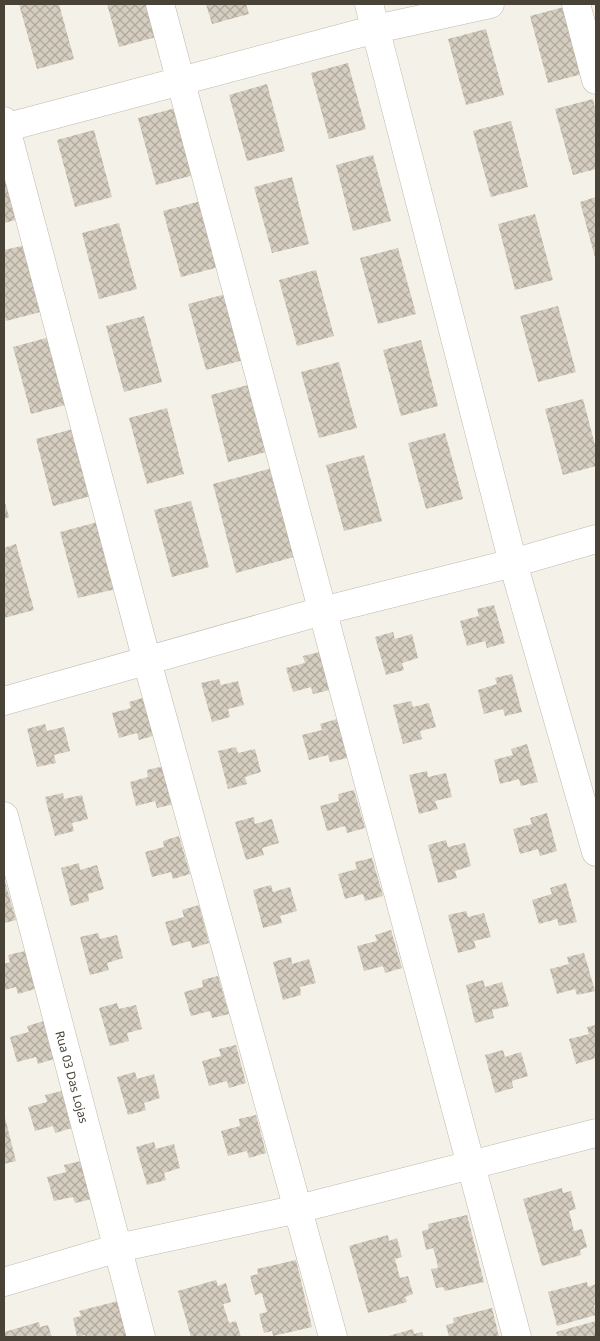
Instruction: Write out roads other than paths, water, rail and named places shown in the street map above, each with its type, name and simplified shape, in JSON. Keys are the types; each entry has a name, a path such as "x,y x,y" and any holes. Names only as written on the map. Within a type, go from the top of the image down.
{"street":[{"path":"160,4 517,1337"},
{"path":"333,1337 147,661 4,125 179,80 373,16 490,4"},
{"path":"576,4 596,80"},
{"path":"373,16 514,563 596,852"},
{"path":"4,701 322,611 514,563 596,540"},
{"name":"Rua 03 Das Lojas","path":"4,816 141,1337"},
{"path":"4,1282 118,1248 298,1209 596,1133"}]}
